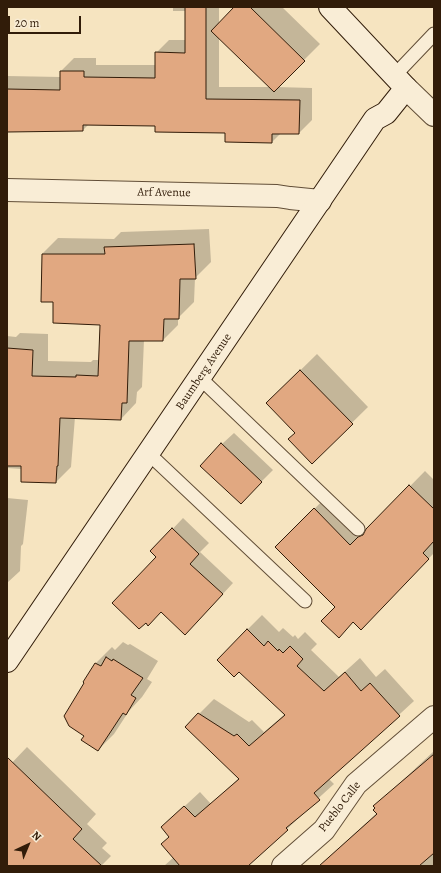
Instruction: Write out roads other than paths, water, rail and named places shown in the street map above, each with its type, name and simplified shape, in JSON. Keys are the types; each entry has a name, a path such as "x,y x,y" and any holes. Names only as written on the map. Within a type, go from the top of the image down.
{"street":[{"path":"330,7 400,82 434,115"},
{"name":"Baumberg Avenue","path":"7,661 375,119 386,113 400,82"},
{"name":"Arf Avenue","path":"7,190 277,196 320,201"},
{"name":"Pueblo Calle","path":"283,866 324,830 356,784 434,717"}],"lane":[{"path":"400,82 434,34"},
{"path":"200,378 358,529"},
{"path":"148,453 305,601"}]}
